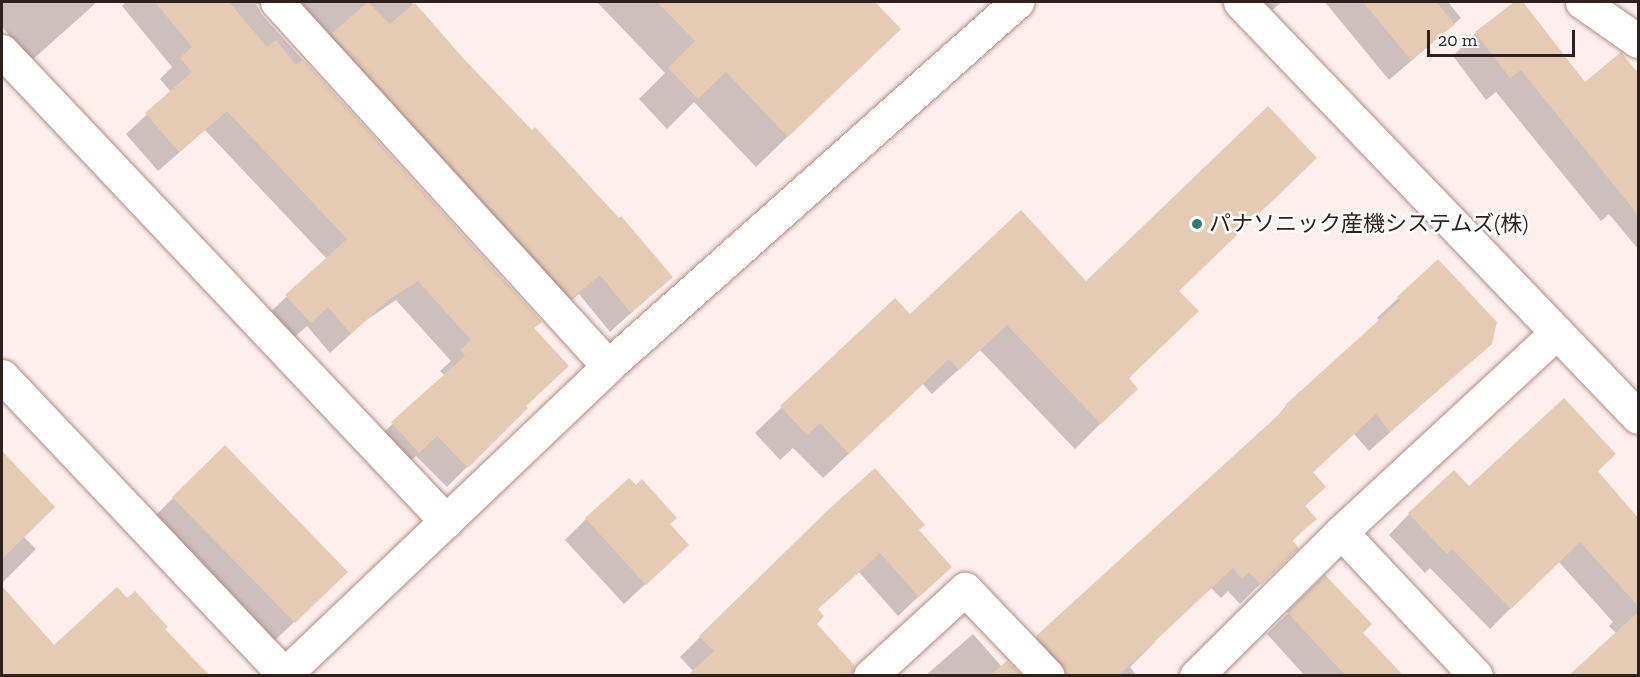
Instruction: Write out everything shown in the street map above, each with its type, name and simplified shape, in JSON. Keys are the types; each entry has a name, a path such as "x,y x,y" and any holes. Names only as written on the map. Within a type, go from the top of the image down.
{"street":[{"path":"277,2 608,366"},
{"path":"2,376 284,675 608,366 1017,2"},
{"path":"1240,2 1638,417"},
{"path":"1582,2 1638,41"},
{"path":"2,51 446,520"},
{"path":"1196,675 1341,532 1557,332"},
{"path":"1341,532 1476,675"},
{"path":"870,675 965,589 1048,675"}],"building":[{"path":"155,2 229,2 267,47 276,40 296,65 303,59 542,322 534,328 569,366 526,406 528,408 468,468 437,436 419,453 391,422 465,356 460,350 471,340 418,281 387,301 351,334 328,307 311,323 285,295 347,239 227,111 179,152 145,113 192,72 180,58 192,47"},
{"path":"368,2 390,24 415,3 463,58 532,130 535,127 619,218 621,216 673,277 631,313 600,275 572,298 331,34"},
{"path":"657,2 875,2 901,29 788,137 726,72 698,99 668,68 695,41"},
{"path":"1363,2 1436,2 1455,24 1411,60"},
{"path":"1514,2 1523,2 1585,82 1621,52 1638,73 1638,215 1521,70 1510,78 1475,32"},
{"path":"1268,106 1317,158 1179,291 1199,311 1129,378 1138,389 1101,424 1007,325 959,370 949,359 849,454 820,423 807,435 780,406 895,298 910,314 1021,210 1086,281"},
{"path":"1438,259 1497,322 1492,344 1390,432 1376,414 1313,472 1326,487 1305,506 1317,519 1292,540 1299,548 1261,585 1249,572 1242,579 1233,568 1119,675 1066,675 1062,663 1036,636 1287,407 1285,405 1400,301 1397,297"},
{"path":"1564,398 1616,454 1598,471 1638,518 1638,606 1580,542 1511,609 1452,549 1447,554 1408,513 1454,470 1469,486"},
{"path":"225,445 348,572 295,623 172,497"},
{"path":"2,451 55,507 2,559"},
{"path":"875,468 925,525 919,530 952,567 919,597 880,553 818,609 824,616 817,624 855,666 852,675 688,675 714,651 699,636 829,509"},
{"path":"629,478 636,485 642,479 677,518 670,524 689,545 646,585 585,518"},
{"path":"1325,575 1372,624 1363,633 1403,675 1345,675 1287,612"},
{"path":"2,586 54,645 117,587 127,598 135,591 168,627 165,629 209,675 2,675"},
{"path":"1638,612 1638,675 1569,675"},
{"path":"1007,661 1022,675 990,675"}],"place":[{"name":"パナソニック産機システムズ(株)","path":"1197,224"}]}
